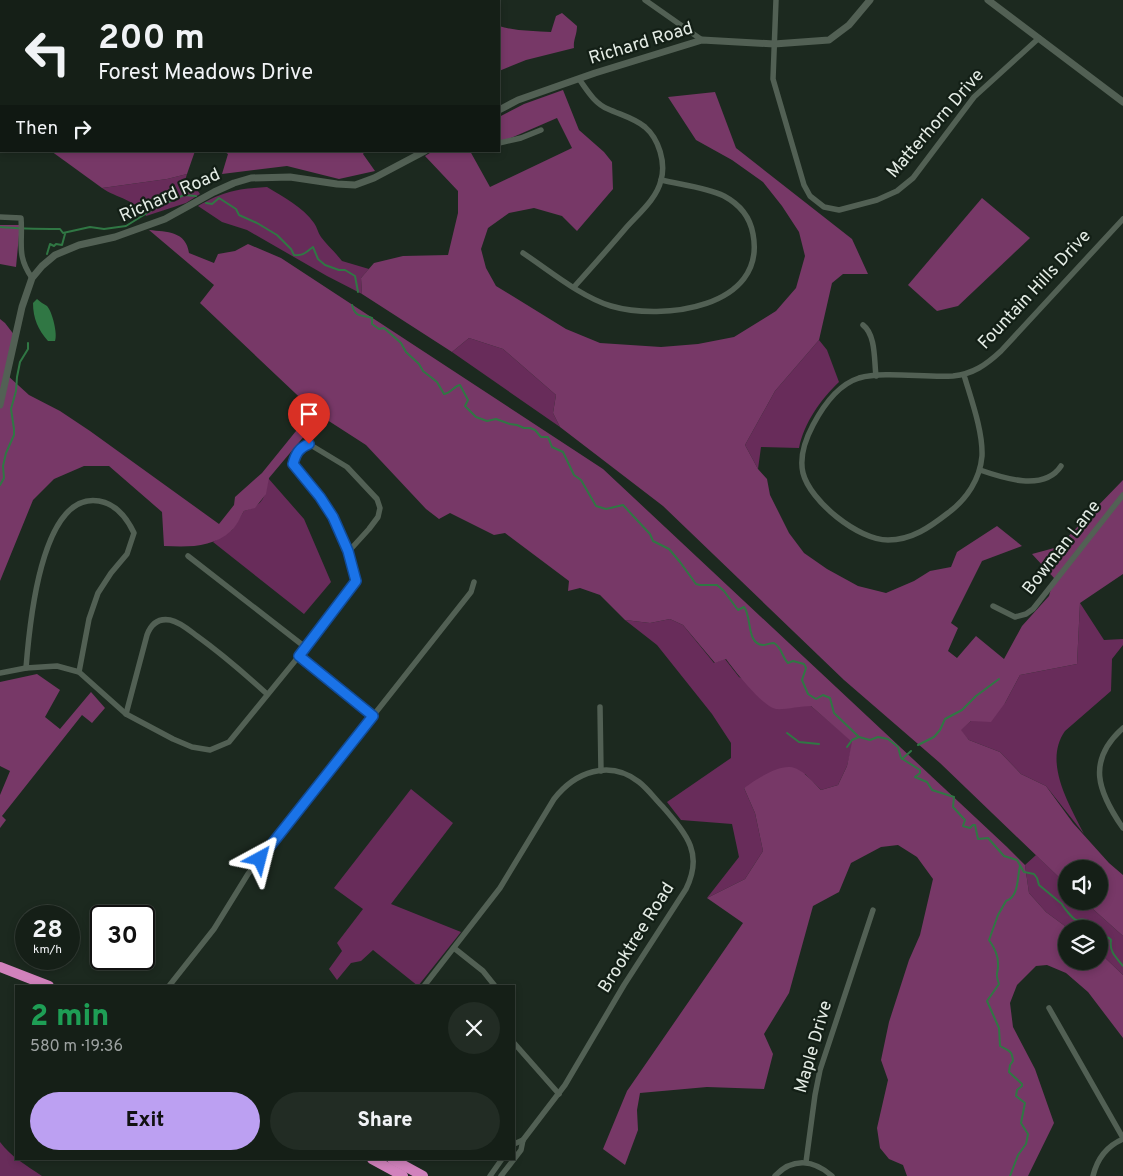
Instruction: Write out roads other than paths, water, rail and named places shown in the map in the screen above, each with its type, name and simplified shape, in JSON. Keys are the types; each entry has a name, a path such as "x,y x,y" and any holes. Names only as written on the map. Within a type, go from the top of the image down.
{"highway":[{"path":"0,967 46,985"},
{"path":"374,1160 403,1176"},
{"path":"394,1160 423,1176"}],"street":[{"path":"644,0 702,40"},
{"name":"Matterhorn Drive","path":"776,0 773,79 804,185 815,201 838,210 877,200 903,188 913,178 974,97 1039,38"},
{"name":"Richard Road","path":"500,109 518,100 579,79 702,40 774,44 829,40 849,25 870,0"},
{"path":"988,0 1123,102"},
{"path":"574,287 649,202 662,180 660,150 647,128 635,120 600,105 579,79"},
{"path":"500,143 521,138 540,130"},
{"name":"Richard Road","path":"0,405 22,307 32,278 42,266 56,255 79,245 115,236 165,218 214,192 251,178 271,177 354,185 374,178 422,152"},
{"path":"523,253 574,287 610,305 625,309 667,312 708,304 726,295 738,286 749,270 756,250 751,226 745,214 736,204 715,192 662,180"},
{"path":"0,217 21,218 22,260 25,269 32,278"},
{"name":"Fountain Hills Drive","path":"964,375 981,439 982,457 980,470 972,487 957,506 922,532 901,539 882,540 867,536 843,521 826,507 810,489 802,471 803,451 816,420 837,391 851,381 876,376 942,377 964,375 980,368 1001,351 1123,219"},
{"path":"863,325 871,335 876,376"},
{"path":"0,673 26,668 58,666 80,672 126,714 192,748 210,750 229,742 299,656 356,581 348,551 328,508 293,464 296,454 301,447 309,444 347,467 377,500 380,508 378,517 348,551"},
{"path":"980,470 1012,480 1030,481 1046,477 1062,466"},
{"name":"Bowman Lane","path":"993,606 1015,617 1026,614 1033,609 1123,495"},
{"path":"26,668 28,634 37,578 43,560 60,523 68,511 79,503 92,500 106,502 125,516 134,533 127,554 111,573 98,593 89,619 80,672"},
{"path":"188,556 306,647"},
{"path":"172,985 214,930 248,874 471,592 474,582"},
{"path":"126,714 147,634 150,626 156,621 172,620 182,625 234,664 267,694"},
{"path":"299,656 373,716"},
{"path":"600,708 600,771"},
{"path":"1123,728 1112,739 1105,750 1100,762 1099,775 1106,803 1123,828"},
{"name":"Brooktree Road","path":"425,985 500,888 562,790 568,783 582,775 600,771 614,772 626,775 637,781 648,791 688,838 692,850 693,870 683,895 624,985 559,1094 523,1140 520,1150 515,1157"},
{"name":"Maple Drive","path":"806,1162 820,1070 873,910"},
{"path":"454,948 484,972 494,985"},
{"path":"1049,1008 1123,1139 1114,1144 1104,1154 1096,1165 1093,1176"},
{"path":"515,1044 559,1094"},
{"name":"Brooktree Road","path":"515,1144 523,1140"},
{"path":"490,1176 501,1160"},
{"name":"Brooktree Road","path":"501,1176 513,1160"},
{"path":"775,1176 789,1166 806,1162 822,1168 832,1176"}],"waterway":[{"path":"0,227 60,229 63,233 90,227 104,229 126,226 155,208 184,195 196,196"},
{"path":"206,203 212,204 219,198 236,209 239,215 277,235 291,249 294,255 303,254 313,247 318,259 325,265 345,270 355,276 358,292"},
{"path":"47,254 50,244 54,246 56,244 62,245 65,234"},
{"path":"352,305 358,315 372,318 372,324 379,329 384,328 401,343 406,352 419,364 423,371 437,382 444,394 460,385 468,400 465,406 476,417 487,421 496,419 524,428 530,428 535,430 541,437 548,437 552,447 563,452 574,475 581,480 596,506 606,509 623,505 650,534 653,541 669,549 696,584 717,585 724,591 738,610 744,607 754,640 763,645 774,643 788,663 793,661 804,664 806,668 802,680 808,694 816,699 823,695 830,698 834,713 859,737 870,740 878,737 888,739 898,747 901,758 920,770 920,773 915,777 927,782 932,790 954,797 953,807 965,820 963,826 970,828 975,825 978,839 988,838 1004,856 1017,860 1024,872 1034,874 1039,885 1062,904 1076,920"},
{"path":"0,485 4,478 3,466 6,453 14,435 11,409 16,391 17,377 20,362 28,349 28,343"},
{"path":"918,745 934,737 945,719 962,710 976,696 999,679"},
{"path":"787,733 799,742 819,744"},
{"path":"847,747 852,740 859,737"},
{"path":"902,759 911,751"},
{"path":"1010,1176 1018,1155 1026,1144 1028,1134 1021,1123 1025,1103 1016,1096 1017,1090 1022,1084 1009,1072 1013,1061 1012,1055 1010,1051 1000,1046 999,1028 987,1001 999,984 997,957 989,940 998,915 1006,901 1013,896 1017,886 1020,866"},
{"path":"1108,938 1111,940 1112,951 1123,966"}]}
